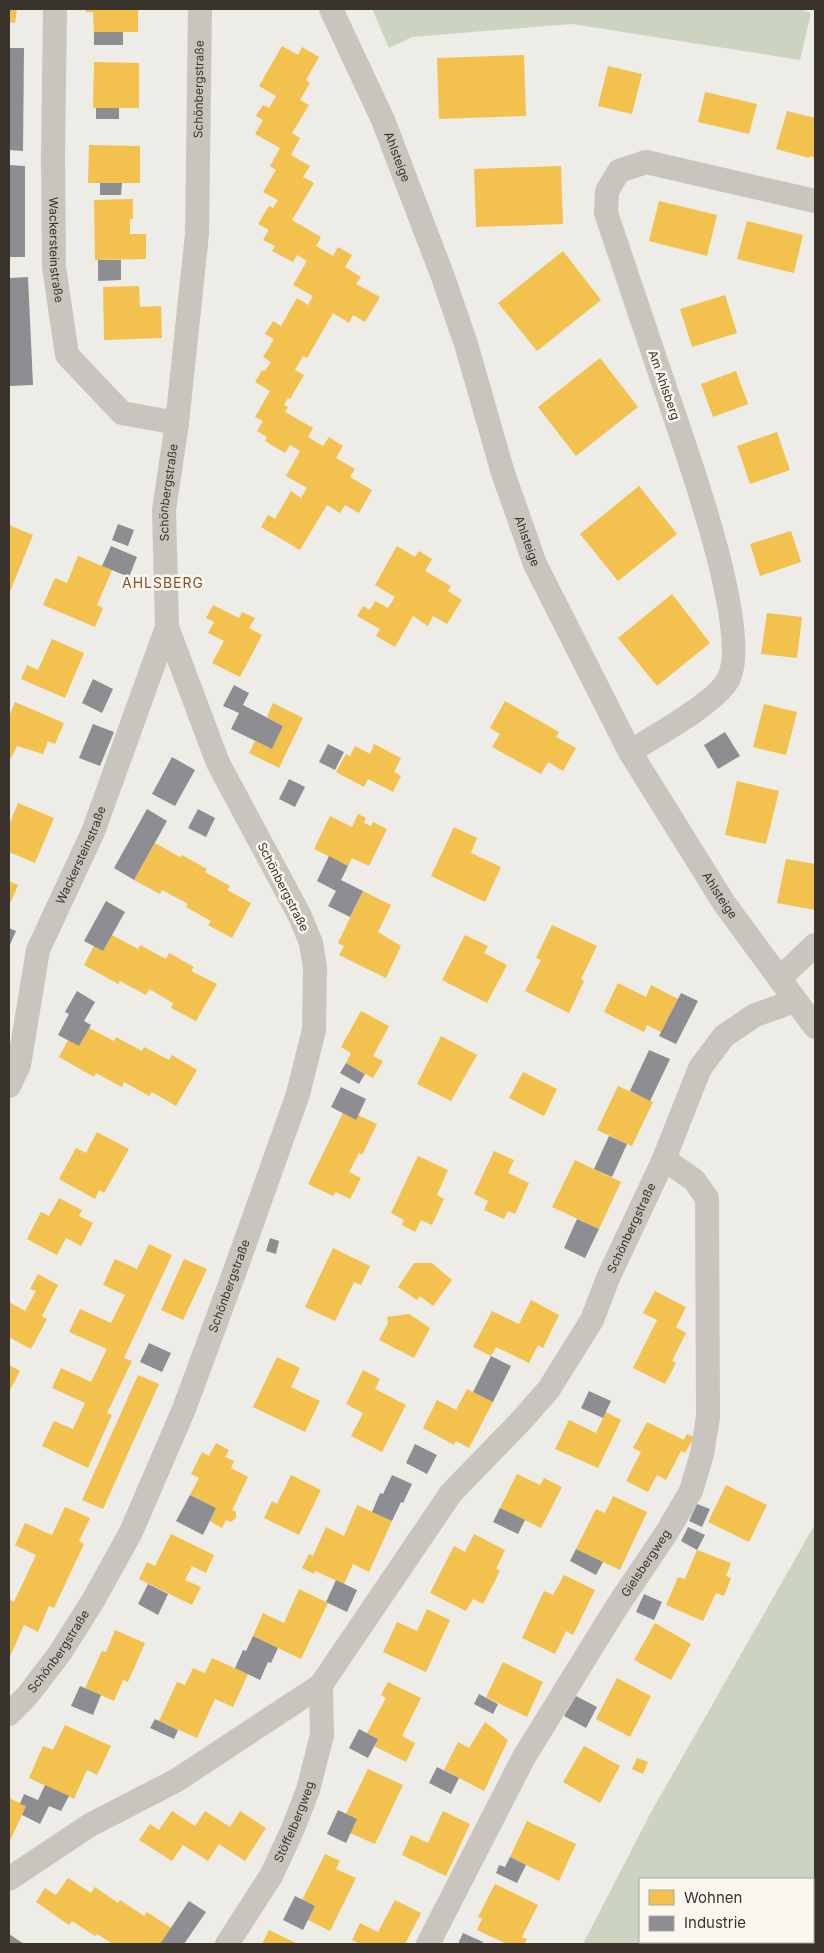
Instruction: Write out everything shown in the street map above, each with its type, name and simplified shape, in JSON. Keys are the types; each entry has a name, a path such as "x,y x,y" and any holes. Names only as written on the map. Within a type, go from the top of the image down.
{"street":[{"name":"Wackersteinstraße","path":"55,9 54,267 67,356 122,413 177,423"},
{"name":"Schönbergstraße","path":"9,1714 27,1696 60,1653 94,1599 131,1532 184,1409 236,1268 298,1094 314,1030 315,968 311,943 300,916 218,763 167,627 164,510 177,423 197,234 200,9"},
{"name":"Ahlsteige","path":"331,9 383,120 443,277 466,344 503,473 535,564 630,752 724,903 815,1026"},
{"name":"Am Ahlsberg","path":"630,752 713,698 729,679 734,658 729,607 707,514 606,214 607,191 619,171 646,162 815,201"},
{"name":"Wackersteinstraße","path":"9,1086 19,1065 38,950 93,832 167,627"},
{"path":"780,978 815,945"},
{"name":"Schönbergstraße","path":"9,1880 90,1825 177,1780 321,1685 451,1493 520,1422 549,1389 592,1320 608,1278 664,1159 700,1068 724,1036 755,1015 796,1001"},
{"name":"Gielsbergweg","path":"428,1944 524,1757 691,1491 702,1454 708,1417 707,1198 694,1180 664,1159"},
{"name":"Stöffelbergweg","path":"226,1944 270,1876 292,1831 308,1790 322,1734 321,1685"}],"green space":[{"path":"372,9 800,9 811,13 800,60 572,24 412,37 389,48"},
{"path":"815,1524 815,1944 583,1944 650,1814"}],"building: Wohnen":[{"path":"9,9 17,9 15,23 9,22"},
{"path":"86,9 138,9 138,32 94,32 93,12 86,12"},
{"path":"282,46 298,55 302,47 319,57 306,80 310,83 300,100 309,105 292,133 300,138 291,155 310,166 303,177 314,183 292,220 321,237 316,246 333,256 338,247 352,255 345,267 361,277 356,284 380,297 365,322 353,315 349,323 333,313 307,358 303,356 295,370 304,375 290,399 288,398 284,405 288,407 285,412 313,428 308,437 323,446 329,437 343,446 336,458 355,469 350,477 372,490 359,513 345,505 340,513 327,505 300,550 261,527 268,515 275,519 291,491 301,498 307,488 286,476 300,451 290,445 285,453 265,441 267,437 257,431 263,421 255,417 270,391 255,382 262,370 265,371 271,362 263,357 274,339 265,334 273,321 281,326 297,298 308,305 313,296 293,285 307,261 297,255 293,262 272,251 275,246 263,240 269,230 258,224 269,206 273,208 278,200 263,192 276,170 270,166 280,148 255,134 263,120 256,116 263,105 269,108 276,96 259,86"},
{"path":"524,55 526,116 439,119 437,58"},
{"path":"94,62 139,63 139,108 93,108"},
{"path":"608,66 642,74 632,114 598,106"},
{"path":"705,92 757,104 749,134 698,122"},
{"path":"787,111 815,118 815,158 776,149"},
{"path":"89,145 140,146 140,183 88,183"},
{"path":"561,166 563,224 476,227 474,169"},
{"path":"133,199 133,219 130,219 130,234 146,234 146,259 95,260 94,200"},
{"path":"659,201 717,215 707,256 649,241"},
{"path":"747,221 803,235 794,273 737,259"},
{"path":"563,251 601,300 537,351 498,303"},
{"path":"139,286 140,307 161,306 162,338 104,340 103,287"},
{"path":"725,295 737,333 692,347 680,309"},
{"path":"600,358 638,407 576,456 538,407"},
{"path":"736,371 748,404 713,417 701,384"},
{"path":"777,432 790,470 750,484 737,446"},
{"path":"639,486 677,534 618,581 580,534"},
{"path":"9,525 33,535 9,594"},
{"path":"791,531 801,562 760,576 750,544"},
{"path":"397,546 415,557 419,551 432,559 425,571 451,586 448,591 462,600 447,624 433,616 428,626 413,616 395,647 376,636 380,629 357,616 363,606 370,610 375,601 388,608 395,597 375,585"},
{"path":"78,556 112,570 97,605 103,608 95,627 43,605 55,578 67,583"},
{"path":"672,594 710,643 657,686 618,638"},
{"path":"213,605 239,618 242,612 255,618 249,628 262,635 240,677 212,663 224,641 208,633 214,622 206,618"},
{"path":"767,613 802,617 797,658 761,654"},
{"path":"52,639 84,653 65,698 21,679 27,665 38,670"},
{"path":"505,701 559,732 556,737 576,748 563,771 548,762 541,774 492,747 500,734 490,728"},
{"path":"15,702 64,723 55,744 48,741 43,754 17,746 11,758 9,757 9,717"},
{"path":"273,703 303,718 279,768 249,753 255,741 272,749 283,726 267,717"},
{"path":"764,704 797,712 786,755 753,747"},
{"path":"374,744 401,758 394,772 401,776 393,792 368,779 364,787 336,772 346,754 350,756 355,746 370,754"},
{"path":"737,781 779,791 766,844 725,835"},
{"path":"18,803 54,818 35,863 9,852 9,825"},
{"path":"358,814 366,818 364,823 371,826 373,822 387,829 369,866 352,858 348,866 314,849 330,816 352,827"},
{"path":"454,827 477,838 471,853 501,867 485,902 431,876"},
{"path":"155,843 207,869 205,872 230,886 227,890 251,903 232,938 208,925 211,921 186,907 188,904 162,890 160,894 134,880"},
{"path":"786,859 815,864 815,910 777,903"},
{"path":"9,881 18,885 9,906"},
{"path":"363,891 391,905 378,932 401,946 386,978 339,955 344,946 338,943"},
{"path":"552,925 597,946 581,979 584,981 569,1013 525,991 541,960 536,958"},
{"path":"112,935 138,949 140,945 166,959 169,953 194,967 191,971 217,984 196,1021 171,1008 173,1003 149,989 146,995 120,981 118,984 84,965 94,946 103,951"},
{"path":"465,935 488,946 484,953 507,965 487,1003 442,980"},
{"path":"618,983 646,997 651,985 678,999 661,1032 647,1025 644,1032 604,1012"},
{"path":"361,1011 389,1026 373,1056 383,1061 373,1078 346,1063 351,1053 341,1047"},
{"path":"89,1028 114,1041 116,1037 142,1051 144,1047 169,1060 172,1055 197,1070 176,1106 152,1092 149,1096 124,1082 122,1087 96,1073 94,1077 59,1057 68,1040 79,1046"},
{"path":"441,1036 477,1055 451,1101 417,1084"},
{"path":"523,1072 557,1089 544,1116 509,1098"},
{"path":"618,1086 653,1102 632,1146 597,1130"},
{"path":"343,1113 356,1120 358,1115 377,1124 362,1155 359,1153 349,1172 361,1178 350,1199 336,1192 333,1196 308,1184"},
{"path":"97,1132 129,1149 104,1193 99,1190 95,1199 59,1179 76,1148 86,1153"},
{"path":"494,1151 514,1160 508,1173 529,1183 515,1214 508,1211 504,1219 484,1210 488,1201 474,1194"},
{"path":"418,1156 448,1170 437,1195 444,1199 432,1225 421,1220 415,1232 402,1225 404,1220 391,1213"},
{"path":"575,1160 621,1182 599,1229 552,1207"},
{"path":"59,1198 82,1210 79,1216 93,1223 81,1246 66,1238 57,1255 27,1239 41,1212 49,1216"},
{"path":"149,1244 172,1255 124,1358 132,1361 107,1413 112,1415 88,1468 42,1446 54,1421 73,1429 85,1403 52,1388 61,1368 91,1382 107,1349 69,1332 80,1309 111,1323 125,1295 103,1285 115,1259 137,1269"},
{"path":"333,1248 370,1266 361,1285 354,1282 335,1321 305,1307"},
{"path":"184,1259 207,1269 183,1320 161,1310"},
{"path":"414,1263 432,1263 452,1280 433,1306 420,1296 417,1300 398,1287"},
{"path":"38,1274 58,1285 42,1316 47,1319 31,1349 9,1337 9,1302 25,1311 36,1291 30,1289"},
{"path":"655,1291 686,1307 676,1327 686,1333 672,1361 676,1363 665,1384 633,1368 657,1320 643,1313"},
{"path":"531,1300 559,1315 543,1348 538,1345 529,1363 496,1347 491,1356 473,1347 492,1311 519,1324"},
{"path":"409,1314 430,1328 414,1358 379,1340 388,1323 387,1317"},
{"path":"277,1357 300,1368 291,1387 320,1401 305,1432 253,1407"},
{"path":"9,1365 20,1371 9,1392"},
{"path":"363,1370 380,1379 375,1389 406,1405 382,1452 351,1436 363,1413 346,1404"},
{"path":"138,1375 159,1384 103,1509 82,1500"},
{"path":"467,1389 493,1402 469,1448 456,1441 454,1445 423,1428 437,1400 456,1410"},
{"path":"606,1412 621,1420 598,1468 555,1449 569,1420 596,1433"},
{"path":"647,1422 684,1440 687,1434 694,1437 685,1453 681,1451 666,1480 657,1475 648,1492 626,1481 641,1452 633,1448"},
{"path":"216,1443 229,1450 225,1457 234,1461 231,1468 248,1477 232,1510 236,1512 236,1518 231,1522 226,1520 222,1528 210,1521 216,1508 190,1495 199,1478 191,1474 202,1452 209,1456"},
{"path":"517,1474 540,1485 544,1478 562,1487 541,1528 500,1508"},
{"path":"291,1475 321,1490 299,1535 264,1518 272,1501 277,1504"},
{"path":"726,1485 767,1505 749,1542 708,1522"},
{"path":"613,1496 647,1512 620,1570 576,1549 596,1509 605,1513"},
{"path":"357,1505 392,1521 369,1572 353,1564 344,1584 315,1571 314,1574 302,1568 309,1554 313,1556 326,1527 344,1536"},
{"path":"65,1507 90,1518 79,1541 84,1544 54,1608 49,1606 38,1632 24,1625 9,1659 9,1599 14,1602 36,1555 15,1545 25,1523 52,1535"},
{"path":"171,1534 214,1555 206,1573 192,1566 185,1580 201,1587 192,1605 139,1579 147,1562 155,1566"},
{"path":"474,1534 505,1550 496,1569 500,1571 483,1604 473,1599 466,1611 430,1593 454,1546 465,1552"},
{"path":"697,1550 731,1563 726,1576 731,1578 724,1596 716,1593 703,1621 666,1605 678,1577 685,1579"},
{"path":"564,1575 595,1590 573,1635 566,1631 555,1654 522,1638 544,1591 553,1595"},
{"path":"299,1589 328,1603 301,1659 253,1636 263,1613 284,1623"},
{"path":"427,1609 450,1620 426,1672 383,1652 397,1622 417,1631"},
{"path":"655,1623 691,1644 671,1680 634,1660"},
{"path":"115,1630 145,1643 128,1682 123,1680 114,1701 85,1688 102,1651 106,1652"},
{"path":"212,1658 248,1674 233,1707 215,1699 197,1738 159,1721 177,1682 185,1685 193,1668 205,1673"},
{"path":"503,1662 543,1682 527,1717 486,1697"},
{"path":"617,1678 651,1696 630,1737 596,1719"},
{"path":"388,1682 421,1698 402,1736 415,1743 406,1762 374,1746 378,1739 367,1733 386,1698 381,1695"},
{"path":"485,1722 508,1740 484,1791 444,1770 458,1742 469,1748"},
{"path":"65,1725 111,1746 97,1775 87,1770 74,1799 29,1778 43,1746 53,1750"},
{"path":"584,1746 620,1766 600,1803 563,1782"},
{"path":"637,1758 648,1762 643,1774 632,1769"},
{"path":"368,1769 403,1785 375,1844 350,1833 357,1819 346,1814"},
{"path":"9,1798 26,1806 9,1843"},
{"path":"172,1811 195,1826 205,1811 230,1827 240,1811 266,1828 245,1861 219,1844 208,1861 183,1845 172,1861 139,1840 150,1824 159,1830"},
{"path":"443,1811 470,1824 446,1876 402,1855 411,1835 428,1843"},
{"path":"527,1821 576,1844 559,1881 510,1857"},
{"path":"325,1854 340,1861 336,1869 356,1878 330,1931 308,1920 315,1906 302,1900"},
{"path":"68,1878 91,1893 95,1887 118,1903 120,1900 144,1916 147,1912 171,1928 160,1944 113,1944 97,1934 95,1936 72,1921 69,1925 36,1902 45,1888 56,1895"},
{"path":"495,1884 538,1905 522,1937 527,1939 524,1944 507,1944 477,1930 482,1919 478,1917"},
{"path":"395,1900 421,1913 405,1944 360,1944 352,1940 360,1923 378,1932"},
{"path":"269,1930 298,1944 262,1944"}],"building: Industrie":[{"path":"94,32 123,32 123,45 94,45"},
{"path":"9,48 24,48 23,151 9,150"},
{"path":"96,108 119,108 119,119 96,119"},
{"path":"9,165 25,166 25,257 9,257"},
{"path":"100,183 122,183 121,195 100,195"},
{"path":"98,260 121,260 121,280 98,281"},
{"path":"28,277 33,385 9,386 9,278"},
{"path":"118,524 134,530 128,546 112,540"},
{"path":"111,546 137,557 129,577 102,566"},
{"path":"93,679 113,689 102,713 82,703"},
{"path":"234,685 249,693 243,705 283,726 272,749 231,729 239,713 223,706"},
{"path":"93,724 114,732 100,766 79,758"},
{"path":"725,732 740,756 718,769 704,745"},
{"path":"328,744 344,752 335,770 319,762"},
{"path":"172,757 195,770 175,806 152,794"},
{"path":"289,779 305,787 295,807 279,799"},
{"path":"147,809 167,821 134,880 114,868"},
{"path":"198,809 215,818 206,837 188,828"},
{"path":"329,856 348,866 341,880 363,891 350,917 328,906 336,891 317,881"},
{"path":"106,901 125,912 103,951 84,941"},
{"path":"9,928 16,931 9,947"},
{"path":"77,991 95,1002 84,1021 91,1025 79,1046 58,1035 69,1014 65,1012"},
{"path":"681,993 698,1001 676,1044 659,1036"},
{"path":"649,1050 670,1059 650,1101 630,1091"},
{"path":"346,1063 365,1074 359,1084 340,1073"},
{"path":"341,1087 366,1099 356,1120 331,1107"},
{"path":"609,1136 627,1144 612,1177 594,1169"},
{"path":"577,1219 599,1229 585,1258 564,1248"},
{"path":"270,1238 279,1241 276,1254 266,1251"},
{"path":"149,1343 171,1353 162,1372 140,1362"},
{"path":"491,1356 511,1366 493,1402 473,1392"},
{"path":"589,1391 611,1401 603,1418 581,1408"},
{"path":"415,1444 437,1455 427,1474 406,1463"},
{"path":"392,1475 412,1484 392,1521 372,1512 380,1493 383,1494"},
{"path":"190,1495 216,1508 203,1535 176,1521"},
{"path":"697,1504 710,1509 702,1527 689,1521"},
{"path":"500,1508 525,1520 518,1534 493,1522"},
{"path":"688,1527 705,1535 697,1550 681,1541"},
{"path":"576,1549 603,1562 596,1575 570,1561"},
{"path":"336,1580 357,1590 347,1612 326,1602"},
{"path":"148,1584 168,1594 158,1615 138,1604"},
{"path":"644,1594 662,1602 654,1620 636,1612"},
{"path":"253,1636 278,1648 271,1663 268,1662 260,1680 235,1668 243,1650 246,1651"},
{"path":"80,1686 101,1695 93,1715 71,1706"},
{"path":"479,1694 498,1704 493,1714 474,1704"},
{"path":"576,1696 597,1707 586,1728 564,1716"},
{"path":"155,1719 178,1730 174,1739 150,1728"},
{"path":"359,1729 378,1739 368,1758 349,1748"},
{"path":"437,1767 459,1778 451,1794 429,1783"},
{"path":"45,1785 69,1796 61,1811 49,1806 40,1824 22,1815 26,1806 20,1804 24,1794 38,1800"},
{"path":"338,1810 357,1819 346,1843 327,1834"},
{"path":"510,1857 526,1865 517,1883 496,1873 499,1865 505,1867"},
{"path":"295,1896 315,1906 303,1930 283,1920"},
{"path":"189,1901 206,1912 184,1944 160,1944"},
{"path":"463,1933 483,1942 482,1944 458,1944"},
{"path":"9,1934 24,1944 9,1944"}],"district":[{"name":"AHLSBERG","path":"163,583"}]}
